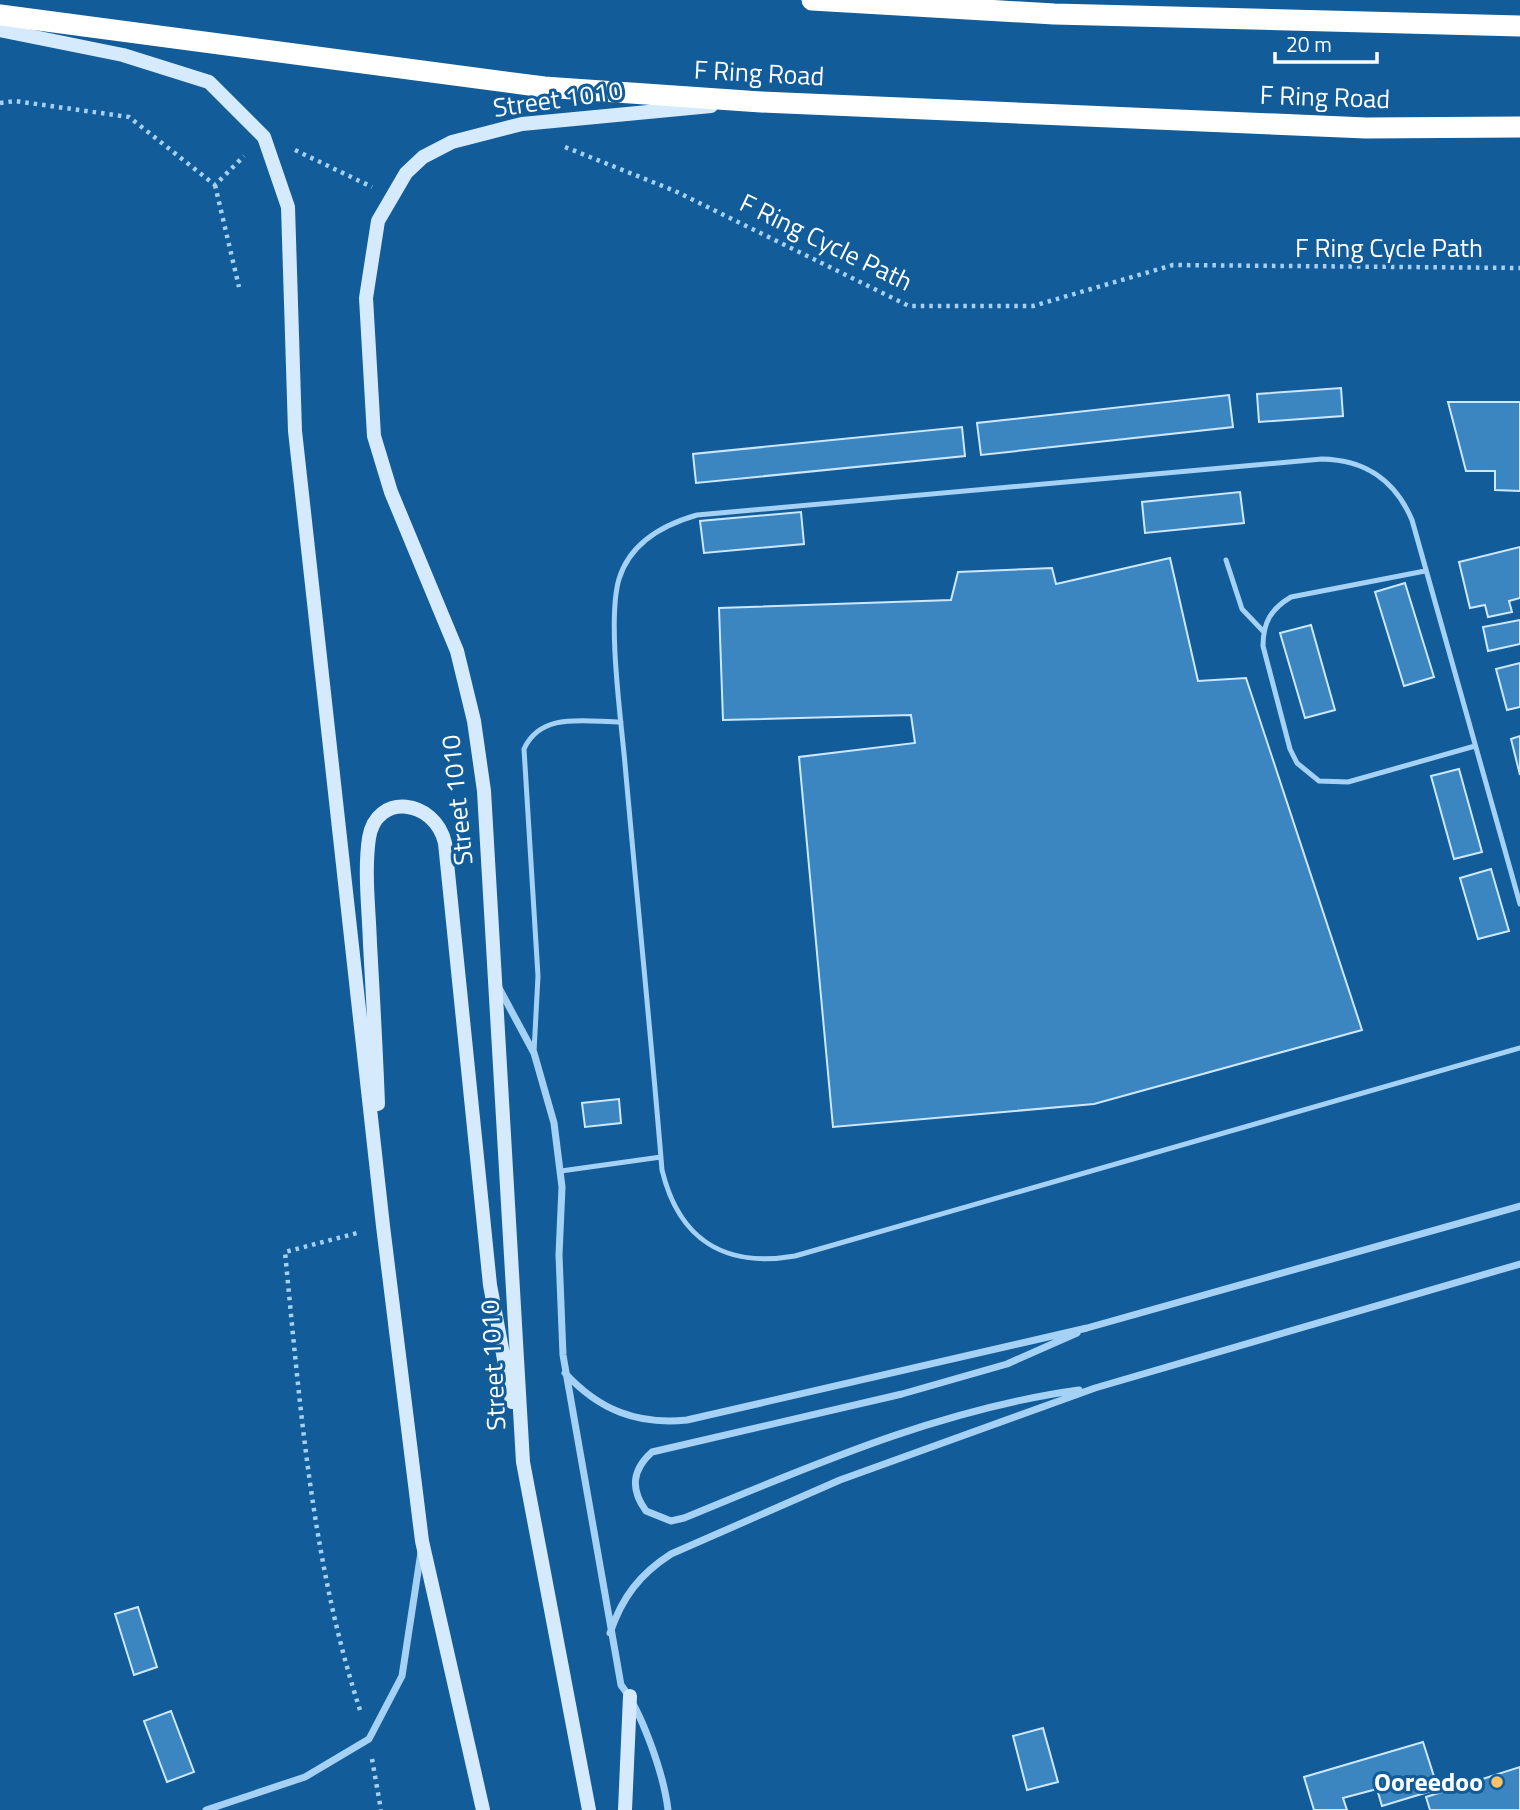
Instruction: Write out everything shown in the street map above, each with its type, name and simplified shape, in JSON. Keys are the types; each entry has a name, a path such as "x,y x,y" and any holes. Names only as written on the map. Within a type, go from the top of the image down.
{"highway":[{"path":"812,0 1054,14 1520,26"},
{"path":"886,5 955,0"},
{"name":"F Ring Road","path":"0,15 544,87 761,102 1366,128 1520,127"}],"street":[{"path":"0,30 123,55 209,82 264,136 288,206 295,431 383,1226 422,1541 483,1810"},
{"name":"Street 1010","path":"589,1810 523,1462 484,791 474,722 457,651 391,492 374,436 366,298 377,220 406,173 424,157 452,142 522,124 761,102"},
{"path":"383,1226 368,846 369,835 382,814 405,806 417,807 437,820 445,842 490,1285 523,1462"},
{"path":"495,981 534,1053 554,1123 561,1171 559,1318 565,1373 621,1685 630,1696 660,1769 668,1810"},
{"path":"565,1373 599,1403 630,1417 664,1422 687,1420 1087,1328 1520,1206"},
{"path":"610,1633 617,1614 639,1579 671,1553 840,1480 1095,1388 1520,1264"},
{"path":"1087,1328 1007,1364 902,1394 652,1452 635,1473 634,1487 646,1511 657,1518 671,1521 908,1430 1004,1403 1095,1388"},
{"path":"205,1810 305,1777 369,1739 402,1676 422,1541"},
{"path":"625,1810 630,1696"}],"lane":[{"path":"1520,904 1412,520 1399,494 1378,474 1361,464 1341,459 697,515 674,522 650,534 631,554 619,578 615,604 621,722 661,1157 668,1195 680,1218 698,1237 720,1251 744,1259 769,1261 808,1252 1520,1048"},
{"path":"1226,559 1242,609 1263,631"},
{"path":"1425,571 1292,597 1278,604 1268,616 1263,631 1263,646 1290,750 1297,763 1319,781 1348,782 1475,746"},
{"path":"534,1053 538,976 524,750 530,737 540,727 553,722 621,722"},
{"path":"561,1171 661,1157"}],"path":[{"path":"0,103 15,101 129,117 215,185 239,287"},
{"path":"215,185 264,136 393,198"},
{"name":"F Ring Cycle Path","path":"558,146 571,147 675,191 909,306 1033,306 1173,265 1520,268"},
{"path":"381,1810 369,1739 338,1644 313,1500 285,1252 383,1226"}],"building":[{"path":"1341,388 1343,416 1259,422 1257,394"},
{"path":"1229,395 1233,427 981,455 977,423"},
{"path":"1448,402 1520,402 1520,491 1495,490 1495,471 1466,471"},
{"path":"962,427 965,456 696,483 693,454"},
{"path":"1240,492 1244,523 1145,533 1142,502"},
{"path":"801,512 804,544 704,553 700,521"},
{"path":"1520,547 1520,598 1509,601 1512,612 1488,617 1485,605 1470,608 1459,562"},
{"path":"1170,558 1198,681 1246,678 1362,1030 1094,1104 833,1127 799,757 915,743 911,715 723,720 719,608 951,600 958,572 1052,568 1056,584"},
{"path":"1405,583 1434,677 1404,686 1375,592"},
{"path":"1520,620 1520,644 1488,651 1483,627"},
{"path":"1311,625 1335,710 1305,718 1280,633"},
{"path":"1520,663 1520,707 1507,710 1496,669"},
{"path":"1520,736 1520,775 1511,739"},
{"path":"1459,769 1482,852 1454,859 1431,776"},
{"path":"1491,869 1509,931 1478,939 1460,878"},
{"path":"619,1099 621,1123 585,1127 582,1103"},
{"path":"138,1607 157,1667 134,1675 115,1614"},
{"path":"171,1711 194,1772 167,1782 144,1721"},
{"path":"1043,1728 1058,1782 1027,1790 1013,1736"},
{"path":"1423,1742 1438,1789 1382,1806 1377,1789 1343,1798 1347,1810 1314,1810 1304,1777"},
{"name":"Ooreedoo","path":"1520,1767 1520,1810 1430,1810 1426,1797"}],"place":[{"name":"Ooreedoo","path":"1497,1782"}]}
